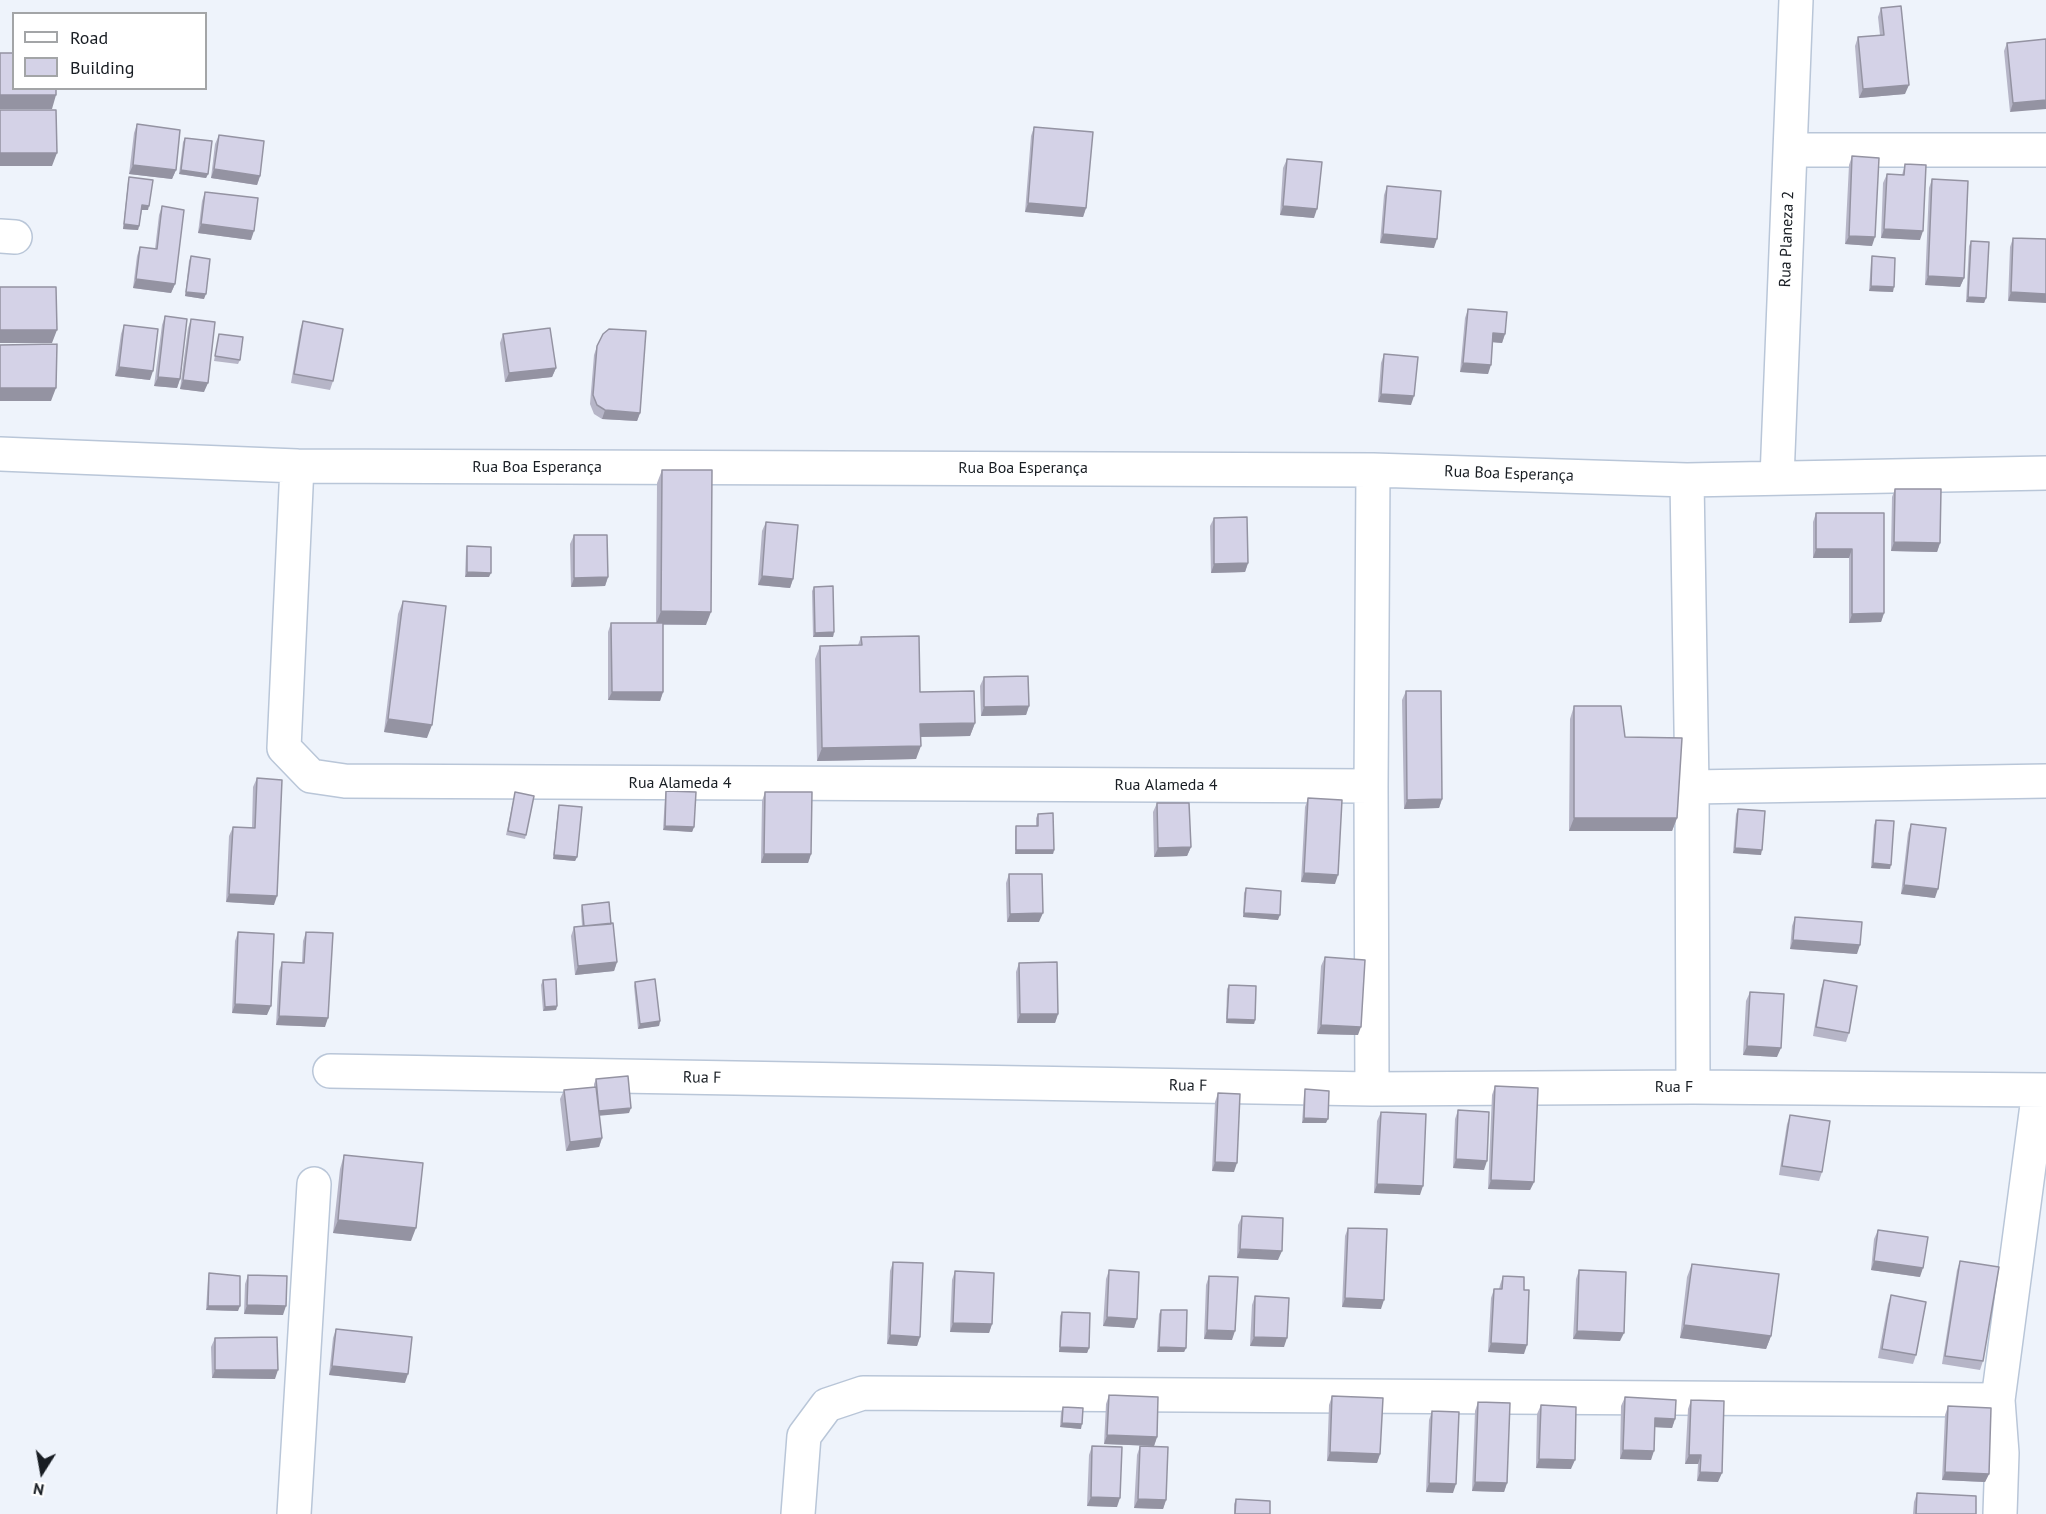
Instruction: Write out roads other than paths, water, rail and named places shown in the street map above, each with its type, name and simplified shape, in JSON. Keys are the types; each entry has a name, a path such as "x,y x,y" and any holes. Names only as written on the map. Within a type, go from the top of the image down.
{"street":[{"name":"Rua Planeza 2","path":"1778,478 1797,0"},
{"path":"1791,150 2046,150"},
{"name":"Rua Boa Esperança","path":"0,454 297,466 1373,470 1687,480 2046,473"},
{"name":"Rua Alameda 4","path":"297,466 284,748 310,776 345,781 1371,786"},
{"path":"1372,1089 1373,470"},
{"path":"1687,480 1692,787 1693,1087"},
{"path":"1692,787 2046,781"},
{"name":"Rua F","path":"330,1071 1372,1089 1693,1087 2042,1090"},
{"path":"2000,1514 2002,1453 1998,1400 2042,1090"},
{"path":"294,1514 314,1184"},
{"path":"798,1514 804,1436 827,1405 863,1394 1998,1400"}]}
